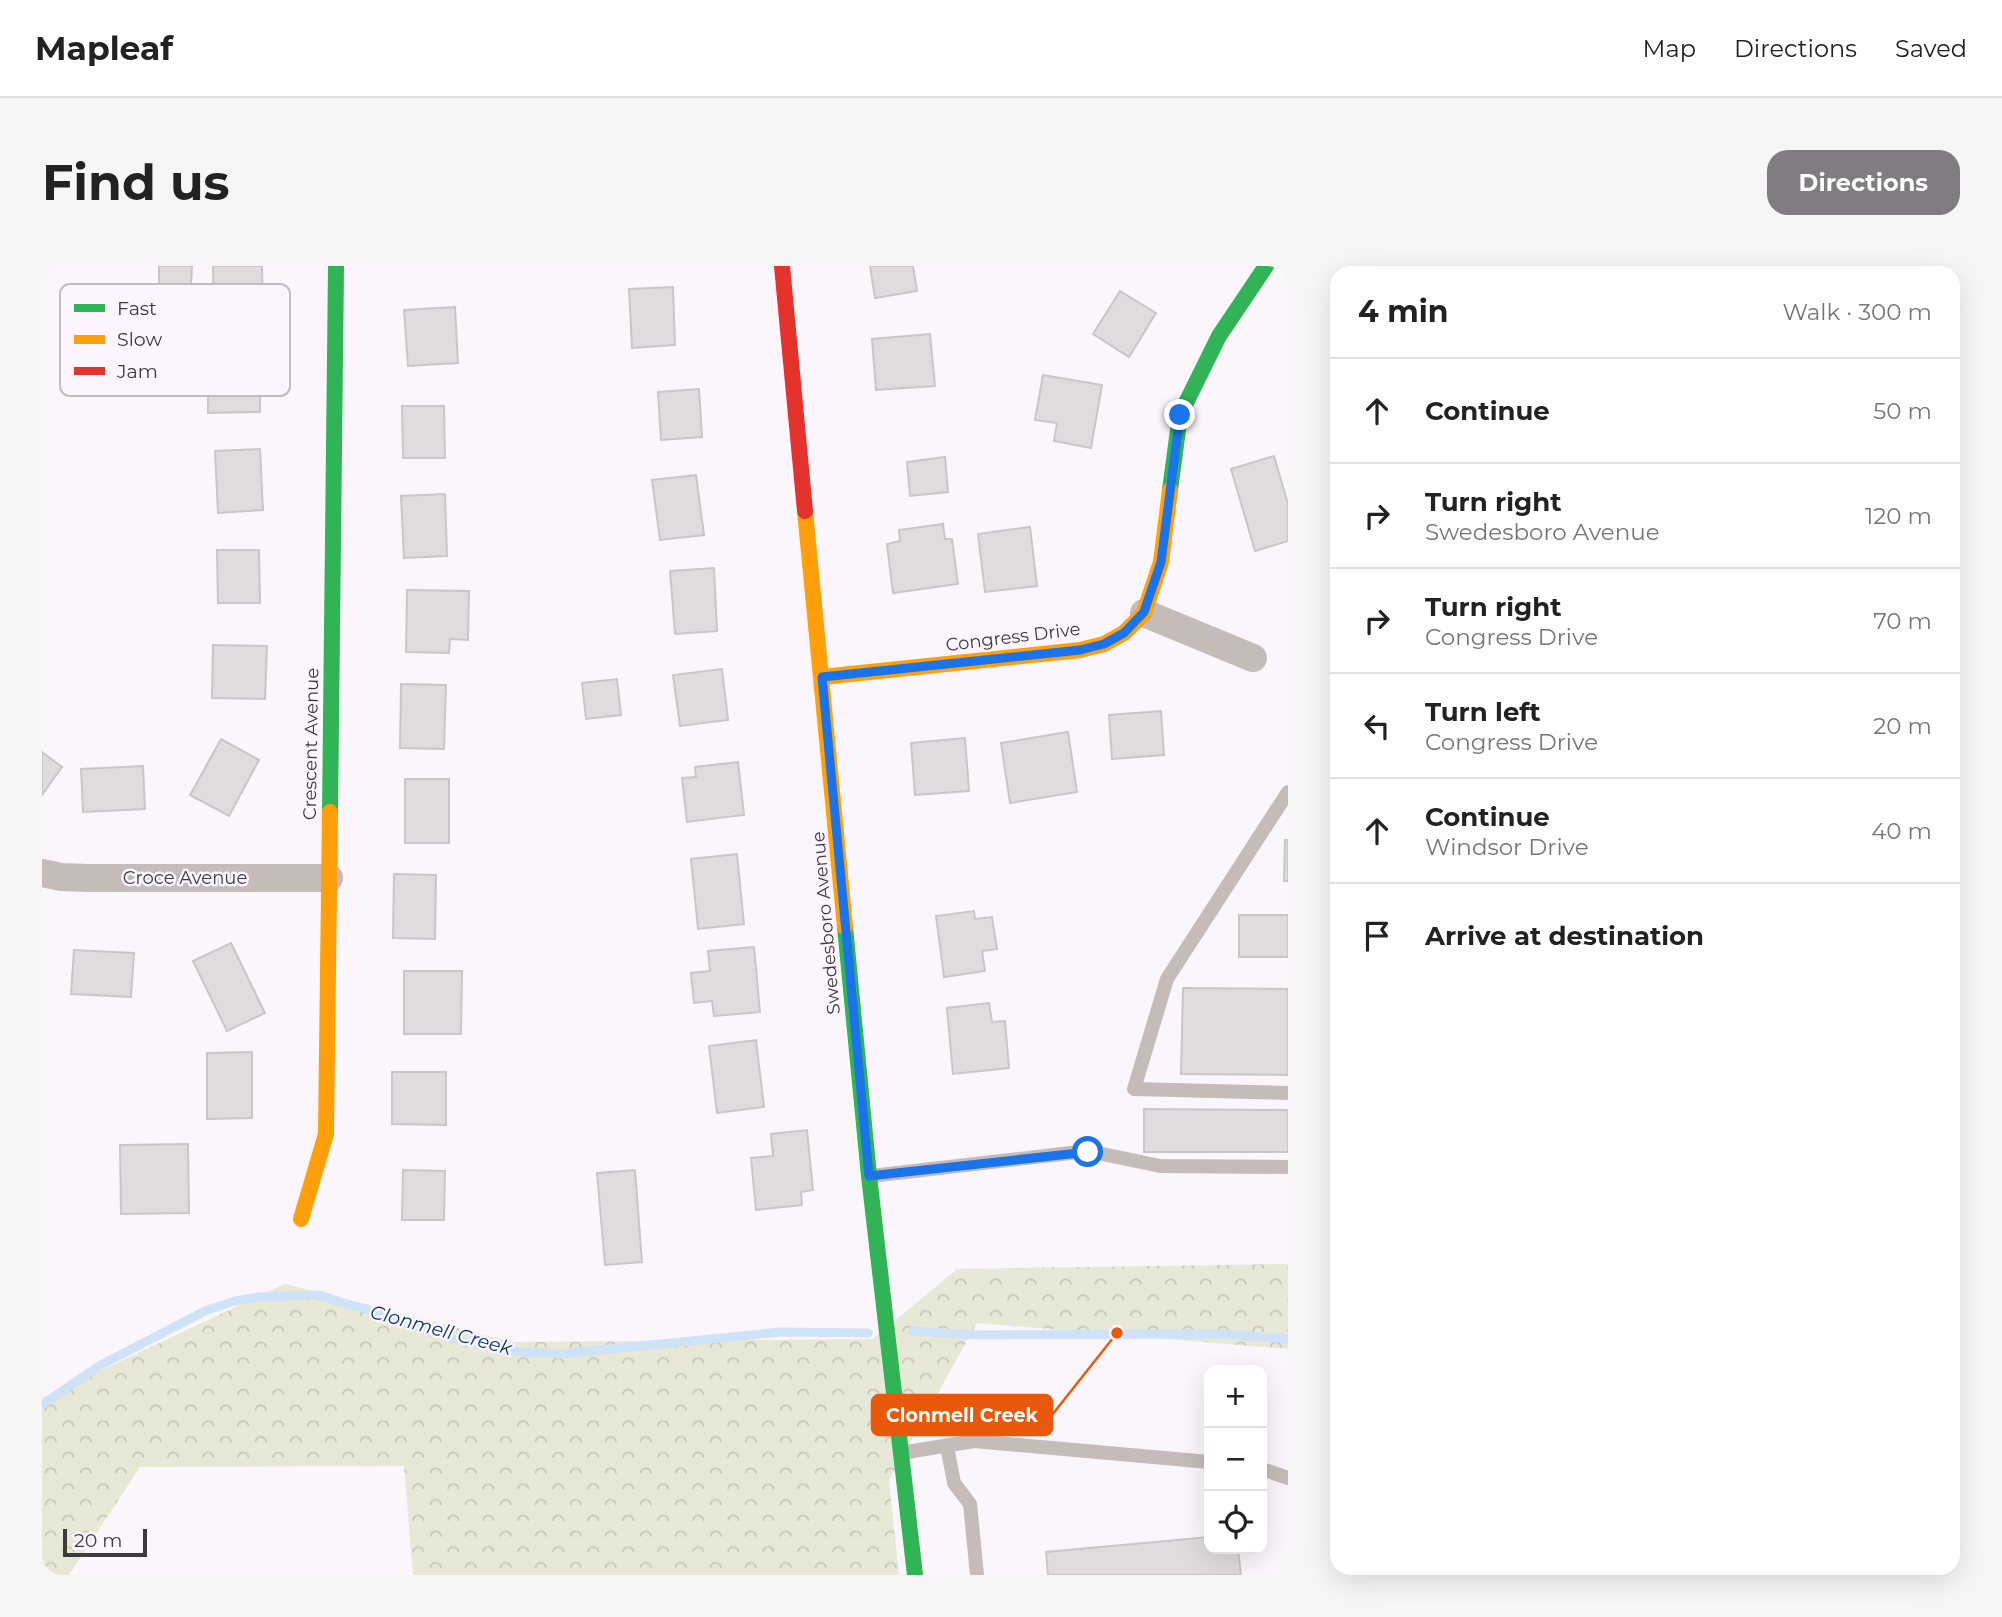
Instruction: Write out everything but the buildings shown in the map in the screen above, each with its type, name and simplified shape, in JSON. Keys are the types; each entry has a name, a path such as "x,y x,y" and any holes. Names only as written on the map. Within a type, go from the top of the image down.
{"street":[{"name":"Crescent Avenue","path":"301,1219 327,1134 336,266"},
{"name":"Swedesboro Avenue","path":"782,266 869,1176 915,1575"},
{"name":"Congress Drive","path":"822,677 1080,650 1104,644 1124,633 1144,612 1161,562 1180,415 1219,336 1266,266"},
{"path":"1144,612 1253,657"},
{"name":"Croce Avenue","path":"42,873 89,878 329,878"}],"lane":[{"path":"1288,792 1167,979 1134,1089 1288,1093"},
{"path":"869,1176 1088,1152 1160,1166 1288,1167"},
{"path":"901,1453 974,1441 1204,1462"},
{"path":"947,1446 954,1483 970,1504 977,1575"},
{"path":"1267,1471 1288,1478"}],"green space":[{"path":"1288,1264 1288,1349 977,1323 889,1480 899,1575 413,1575 404,1466 140,1467 69,1575 42,1575 42,1398 285,1284 513,1342 873,1339 957,1269"}],"waterway":[{"name":"Clonmell Creek","path":"42,1405 99,1366 207,1310 259,1297 320,1295 382,1313 419,1329 501,1351 560,1354 781,1332 868,1333"},
{"name":"Clonmell Creek","path":"912,1331 975,1335 1221,1334 1288,1339"}],"traffic: fast":[{"path":"330,812 336,266"},
{"path":"1170,490 1180,415 1219,336 1266,266"},
{"path":"845,927 869,1176 915,1575"}],"traffic: slow":[{"path":"822,677 1080,650 1104,644 1124,633 1144,613 1161,562 1170,490"},
{"path":"805,511 845,927"},
{"path":"301,1219 326,1134 330,812"}],"traffic: jam":[{"path":"782,266 805,511"}],"place":[{"name":"Clonmell Creek","path":"1117,1333"}],"route":[{"path":"1088,1152 869,1176 822,677 1080,650 1104,644 1124,633 1144,612 1161,562 1180,415"}]}
